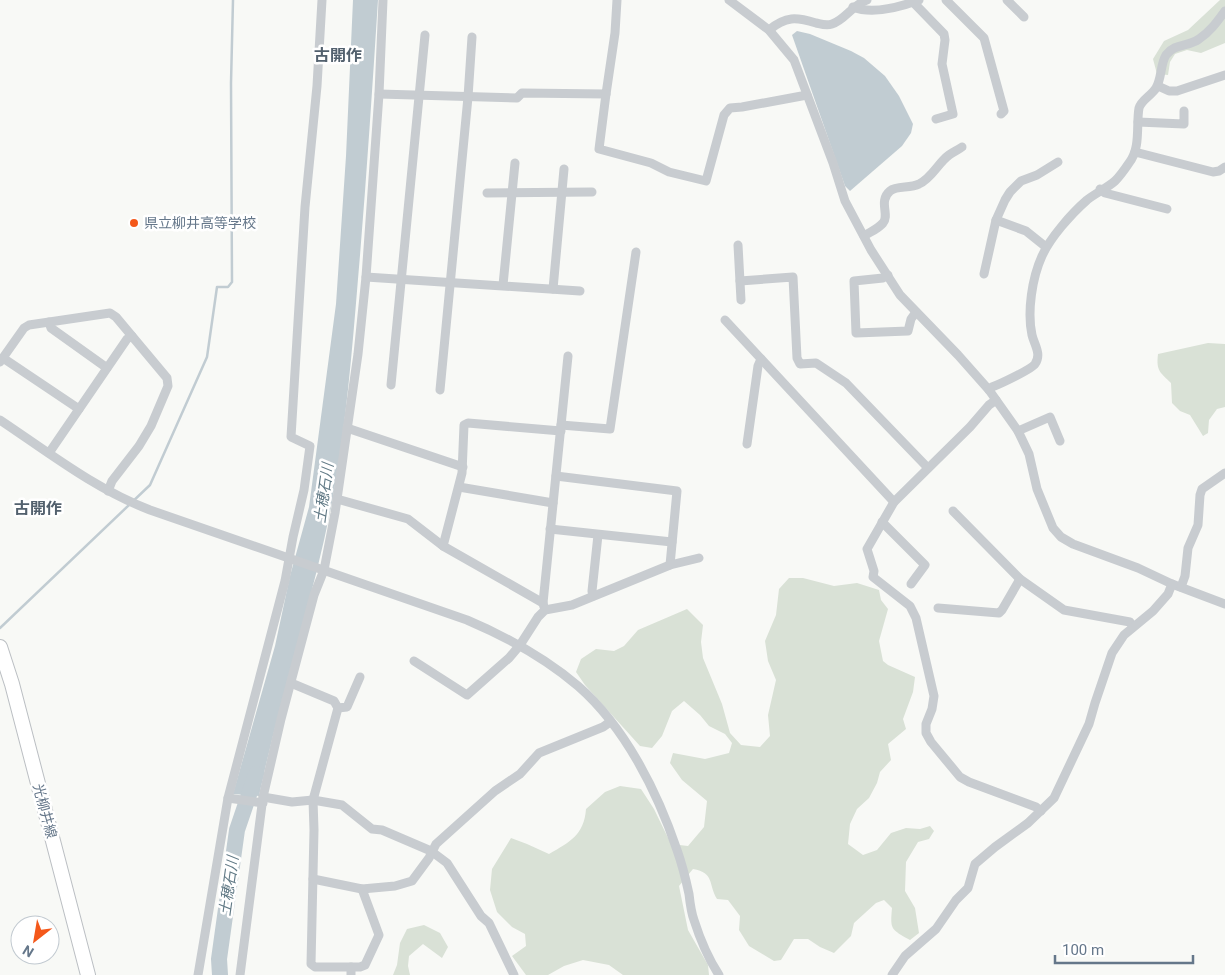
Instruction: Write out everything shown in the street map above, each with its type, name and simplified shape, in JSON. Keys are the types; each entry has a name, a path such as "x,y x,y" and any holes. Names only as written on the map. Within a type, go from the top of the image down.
{"main road":[{"name":"光柳井線","path":"0,647 12,684 88,975"}],"street":[{"path":"198,975 229,798 291,558 310,446 291,437 305,207 317,86 322,0"},
{"path":"240,975 262,801 314,595 323,569 337,499 348,428 366,277 379,94 383,0"},
{"path":"617,0 615,34 599,149 651,163 669,172 706,181 724,114 730,108 807,95"},
{"path":"729,0 769,30 794,60 845,200 864,236 900,295 953,349 989,390 1018,432 1029,454 1037,489 1053,528 1061,537 1074,544 1225,604"},
{"path":"769,30 778,22 791,18 800,18 824,25 832,24 853,7 867,0"},
{"path":"946,0 984,38 1004,110 1001,114"},
{"path":"1007,0 1024,17"},
{"path":"853,7 866,10 885,9 916,1 944,34 942,64 953,114 936,119"},
{"path":"989,390 1031,368 1036,363 1038,355 1030,316 1030,303 1041,258 1046,247 1074,213 1100,189 1115,181 1131,161 1135,152 1140,105 1158,86 1166,56 1174,47 1190,44 1200,39 1225,12"},
{"path":"391,385 425,35"},
{"path":"440,390 468,98 472,37"},
{"path":"1158,86 1169,91 1177,91 1225,75"},
{"path":"379,94 468,98 517,98 522,93 606,94"},
{"path":"1138,122 1184,124 1184,111"},
{"path":"864,236 884,223 886,218 883,203 886,195 891,190 920,184 926,180 948,155 962,147"},
{"path":"1135,152 1213,172 1225,167"},
{"path":"984,274 996,220 1010,192 1021,181 1037,175 1058,162"},
{"path":"502,285 515,163"},
{"path":"553,289 564,169"},
{"path":"1100,189 1105,193 1167,209"},
{"path":"487,192 592,192"},
{"path":"996,220 1026,231 1046,247"},
{"path":"738,245 741,300"},
{"path":"443,546 459,487 463,467 464,426 468,423 610,429 636,252"},
{"path":"888,275 883,278 854,282 856,333 908,331 911,319 916,312"},
{"path":"366,277 580,291"},
{"path":"740,281 793,277 797,358 800,364 816,364 846,383 928,468"},
{"path":"79,409 2,360 24,328 29,325 110,313 116,316 167,378 168,386 151,426 139,446 112,481 108,491"},
{"path":"725,320 894,502"},
{"path":"49,322 51,328 107,368"},
{"path":"49,453 107,368 132,336"},
{"path":"414,661 467,695 509,658 520,645 544,607 568,356"},
{"path":"747,444 758,366 761,359"},
{"path":"996,400 894,502 867,549 874,571 873,577 910,606 916,618 934,696 932,709 926,724 926,733 931,742 960,777 1036,807 1041,811"},
{"path":"1018,432 1050,417 1060,441"},
{"path":"0,420 90,481 133,503 444,611 497,633 520,645 578,687 610,722 635,756 650,783 677,850 693,918 703,945 719,975"},
{"path":"348,428 463,467"},
{"path":"892,975 905,956 936,929 956,900 968,888 975,864 1041,811 1054,798 1089,724 1112,653 1119,640 1153,611 1185,576 1188,548 1198,525 1202,489 1225,473"},
{"path":"556,476 677,491 670,565"},
{"path":"459,487 553,503"},
{"path":"337,499 408,519 443,546 544,607 572,605 670,565 699,558"},
{"path":"954,511 1020,579 1064,610 1130,622 1133,627"},
{"path":"882,522 925,565 911,584"},
{"path":"550,529 672,542"},
{"path":"593,596 598,534"},
{"path":"938,608 999,613 1020,579"},
{"path":"338,708 347,707 360,677"},
{"path":"291,683 334,701 338,708 313,800 312,964 315,967 351,971 365,964 380,935 362,889"},
{"path":"313,879 362,889 395,886 412,881 429,858 436,844 496,791 520,774 539,753 603,727 610,722"},
{"path":"229,798 292,802 313,800 342,805 372,829 382,830 432,851 447,863 481,916 489,923 514,975"}],"shaded area":[{"path":"1220,0 1225,0 1225,43 1201,53 1187,50 1175,54 1170,62 1168,75 1157,74 1153,59 1164,41 1188,30"},
{"path":"1208,343 1225,344 1225,407 1217,409 1209,420 1208,433 1203,436 1190,415 1180,411 1172,403 1171,383 1160,371 1158,354"},
{"path":"789,578 803,578 834,586 857,583 879,590 881,600 888,609 879,641 883,661 915,677 913,692 903,719 906,729 888,744 891,760 880,772 877,783 869,798 857,809 850,824 848,844 863,855 877,850 891,833 906,828 920,829 930,826 934,831 929,839 918,842 906,862 905,891 915,908 919,933 910,940 895,931 891,921 892,908 884,900 876,903 854,923 851,936 834,953 808,939 794,939 781,960 774,961 749,946 739,930 740,916 728,900 717,899 710,880 705,873 693,869 679,886 688,930 708,965 709,975 623,975 609,965 583,960 564,966 548,975 526,975 512,956 526,946 525,934 512,927 497,912 490,890 492,869 511,838 549,854 575,837 585,818 586,809 605,792 620,786 641,789 654,809 671,844 688,846 704,827 707,801 682,780 670,763 673,753 705,759 729,753 732,743 725,734 709,726 684,701 672,711 662,736 652,748 640,746 585,685 576,672 581,659 596,649 614,651 624,646 638,630 687,609 703,625 701,642 703,658 722,704 730,733 741,745 760,747 770,736 768,715 776,680 768,661 765,641 776,615 779,589"},
{"path":"424,925 440,933 448,947 442,958 423,944 409,956 408,966 410,975 393,975 397,965 400,943 407,929"}],"water":[{"path":"353,0 378,0 353,334 338,470 325,535 259,796 233,794 275,646 290,576 309,507 336,304 346,156"},
{"path":"797,31 810,34 864,58 885,76 899,96 913,124 911,133 902,146 850,191 845,186 792,35"}],"waterway":[{"path":"0,628 150,485 207,357 217,287 228,287 232,282 231,83 233,0"},
{"name":"土穂石川","path":"220,975 219,959 237,830 256,774"}],"place":[{"name":"県立柳井高等学校","path":"134,223"}],"district":[{"name":"古開作","path":"338,55"},
{"name":"古開作","path":"38,508"}]}
